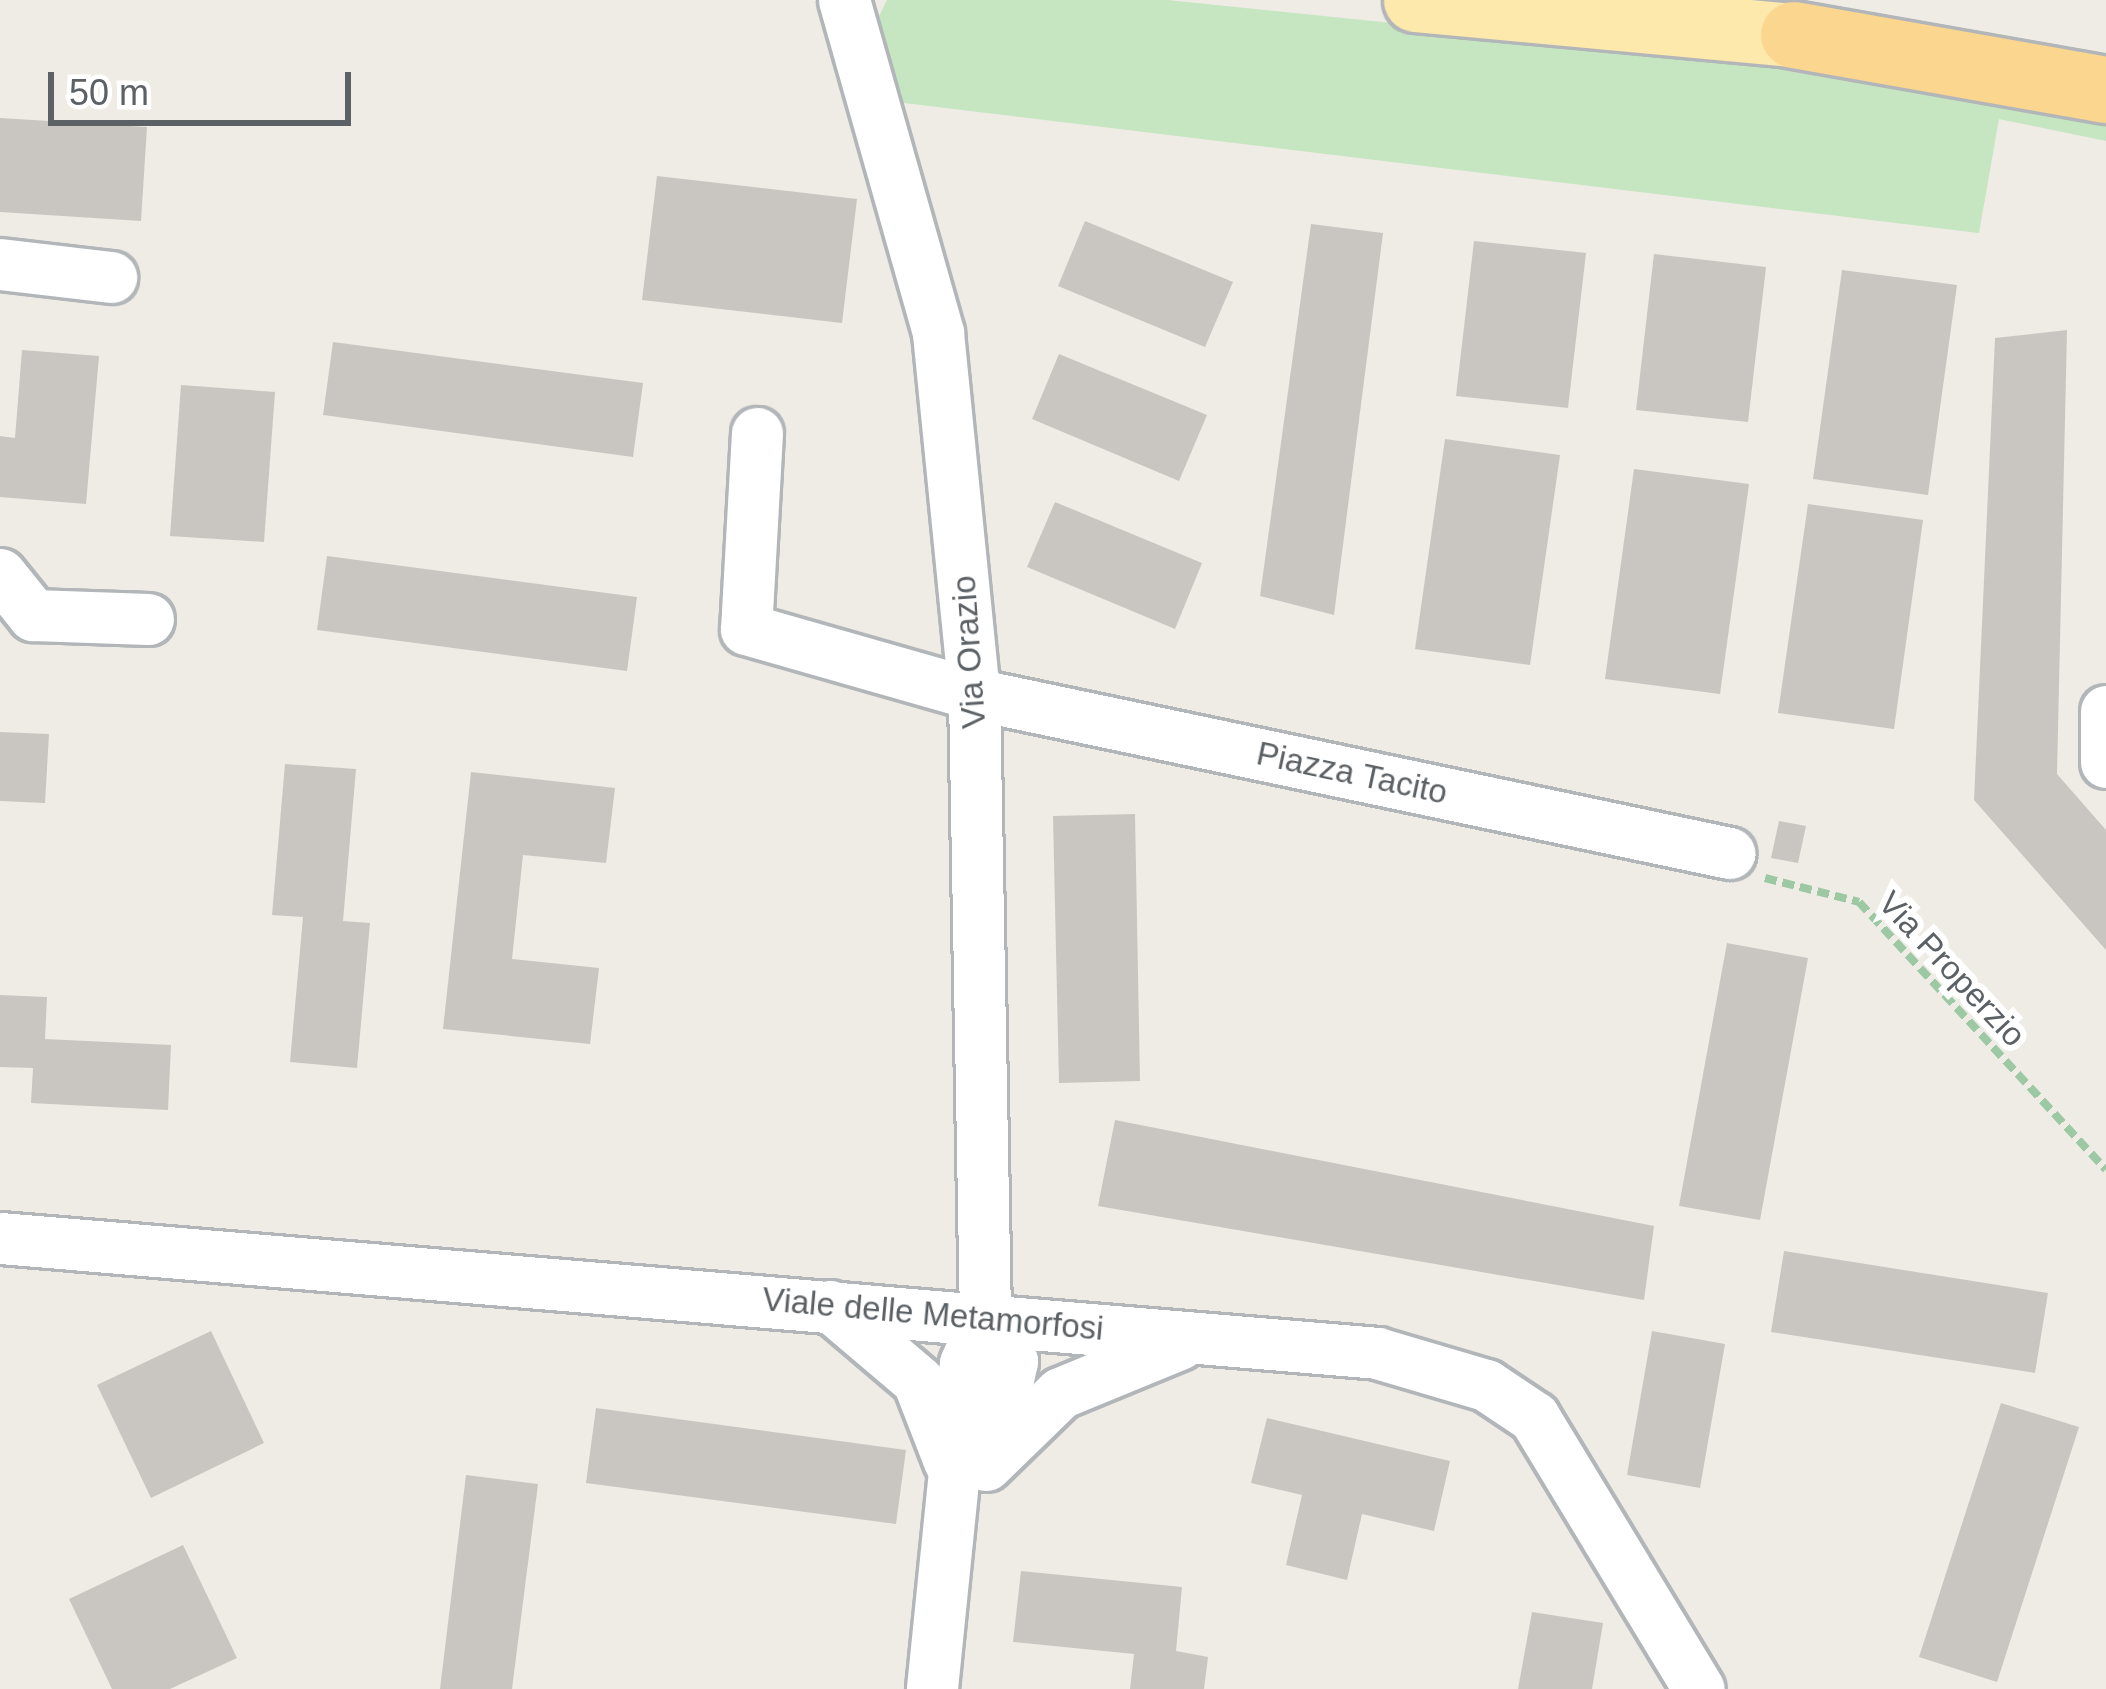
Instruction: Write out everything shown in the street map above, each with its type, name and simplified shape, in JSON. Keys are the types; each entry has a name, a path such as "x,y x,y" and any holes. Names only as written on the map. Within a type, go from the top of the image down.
{"highway":[{"path":"1794,34 2106,44"},
{"path":"1794,34 2106,90"}],"main road":[{"path":"1415,0 1794,34"}],"street":[{"name":"Via Orazio","path":"844,0 938,333 974,694 985,1318 965,1363 970,1475 952,1544 932,1689"},
{"path":"0,264 111,277"},
{"name":"Piazza Tacito","path":"758,434 746,629 974,694 1730,853"},
{"path":"0,574 33,615 148,619"},
{"path":"2106,711 2106,762"},
{"name":"Viale delle Metamorfosi","path":"0,1238 1377,1353 1486,1385 1534,1418 1699,1689"},
{"name":"Via Orazio","path":"830,1306 918,1381 970,1475"},
{"path":"970,1475 1060,1394 1113,1364 1221,1337"}],"path":[{"name":"Via Properzio","path":"1730,853 1761,877 1859,902 2106,1170"}],"green space":[{"path":"887,0 1167,0 2106,96 2106,141 1999,119 1979,233 896,102 872,30"}],"building":[{"path":"0,118 147,127 141,221 0,212"},
{"path":"657,176 857,199 842,323 642,300"},
{"path":"1085,221 1233,282 1205,347 1058,286"},
{"path":"1311,224 1383,233 1334,615 1260,596"},
{"path":"1474,241 1586,253 1568,408 1456,396"},
{"path":"1654,254 1766,267 1748,422 1636,410"},
{"path":"1842,270 1957,285 1928,495 1813,479"},
{"path":"2067,330 2057,774 2106,830 2106,950 1974,800 1995,338"},
{"path":"333,342 643,383 633,457 323,415"},
{"path":"22,350 99,356 86,504 0,497 0,436 15,438"},
{"path":"1059,354 1207,415 1179,481 1032,419"},
{"path":"181,385 275,392 264,542 170,536"},
{"path":"1445,439 1560,455 1530,665 1415,649"},
{"path":"1634,469 1749,484 1720,694 1605,679"},
{"path":"1055,502 1202,563 1175,629 1027,567"},
{"path":"1808,504 1923,520 1894,729 1778,713"},
{"path":"327,556 637,597 627,671 317,630"},
{"path":"0,732 49,734 45,803 0,801"},
{"path":"285,764 356,769 343,921 370,923 357,1068 290,1062 303,917 272,915"},
{"path":"471,772 615,788 606,863 523,855 512,959 599,968 590,1044 443,1029"},
{"path":"1135,814 1140,1081 1059,1083 1053,816"},
{"path":"1779,821 1806,826 1798,863 1771,858"},
{"path":"1727,943 1808,958 1760,1220 1679,1206"},
{"path":"0,995 47,997 45,1039 171,1045 168,1110 31,1103 33,1068 0,1067"},
{"path":"1115,1120 1654,1226 1644,1300 1098,1206"},
{"path":"1784,1251 2048,1293 2035,1373 1771,1332"},
{"path":"211,1331 264,1443 151,1498 97,1385"},
{"path":"1652,1331 1725,1344 1700,1488 1627,1475"},
{"path":"2001,1403 2079,1427 1997,1682 1919,1657"},
{"path":"596,1408 906,1450 896,1524 586,1483"},
{"path":"1267,1418 1450,1461 1434,1531 1362,1514 1347,1580 1286,1565 1302,1495 1251,1483"},
{"path":"466,1475 538,1484 512,1689 440,1689"},
{"path":"183,1545 237,1658 170,1689 112,1689 69,1599"},
{"path":"1021,1571 1182,1587 1176,1651 1208,1657 1204,1689 1130,1689 1134,1654 1013,1642"},
{"path":"1532,1612 1603,1623 1592,1689 1518,1689"}]}
